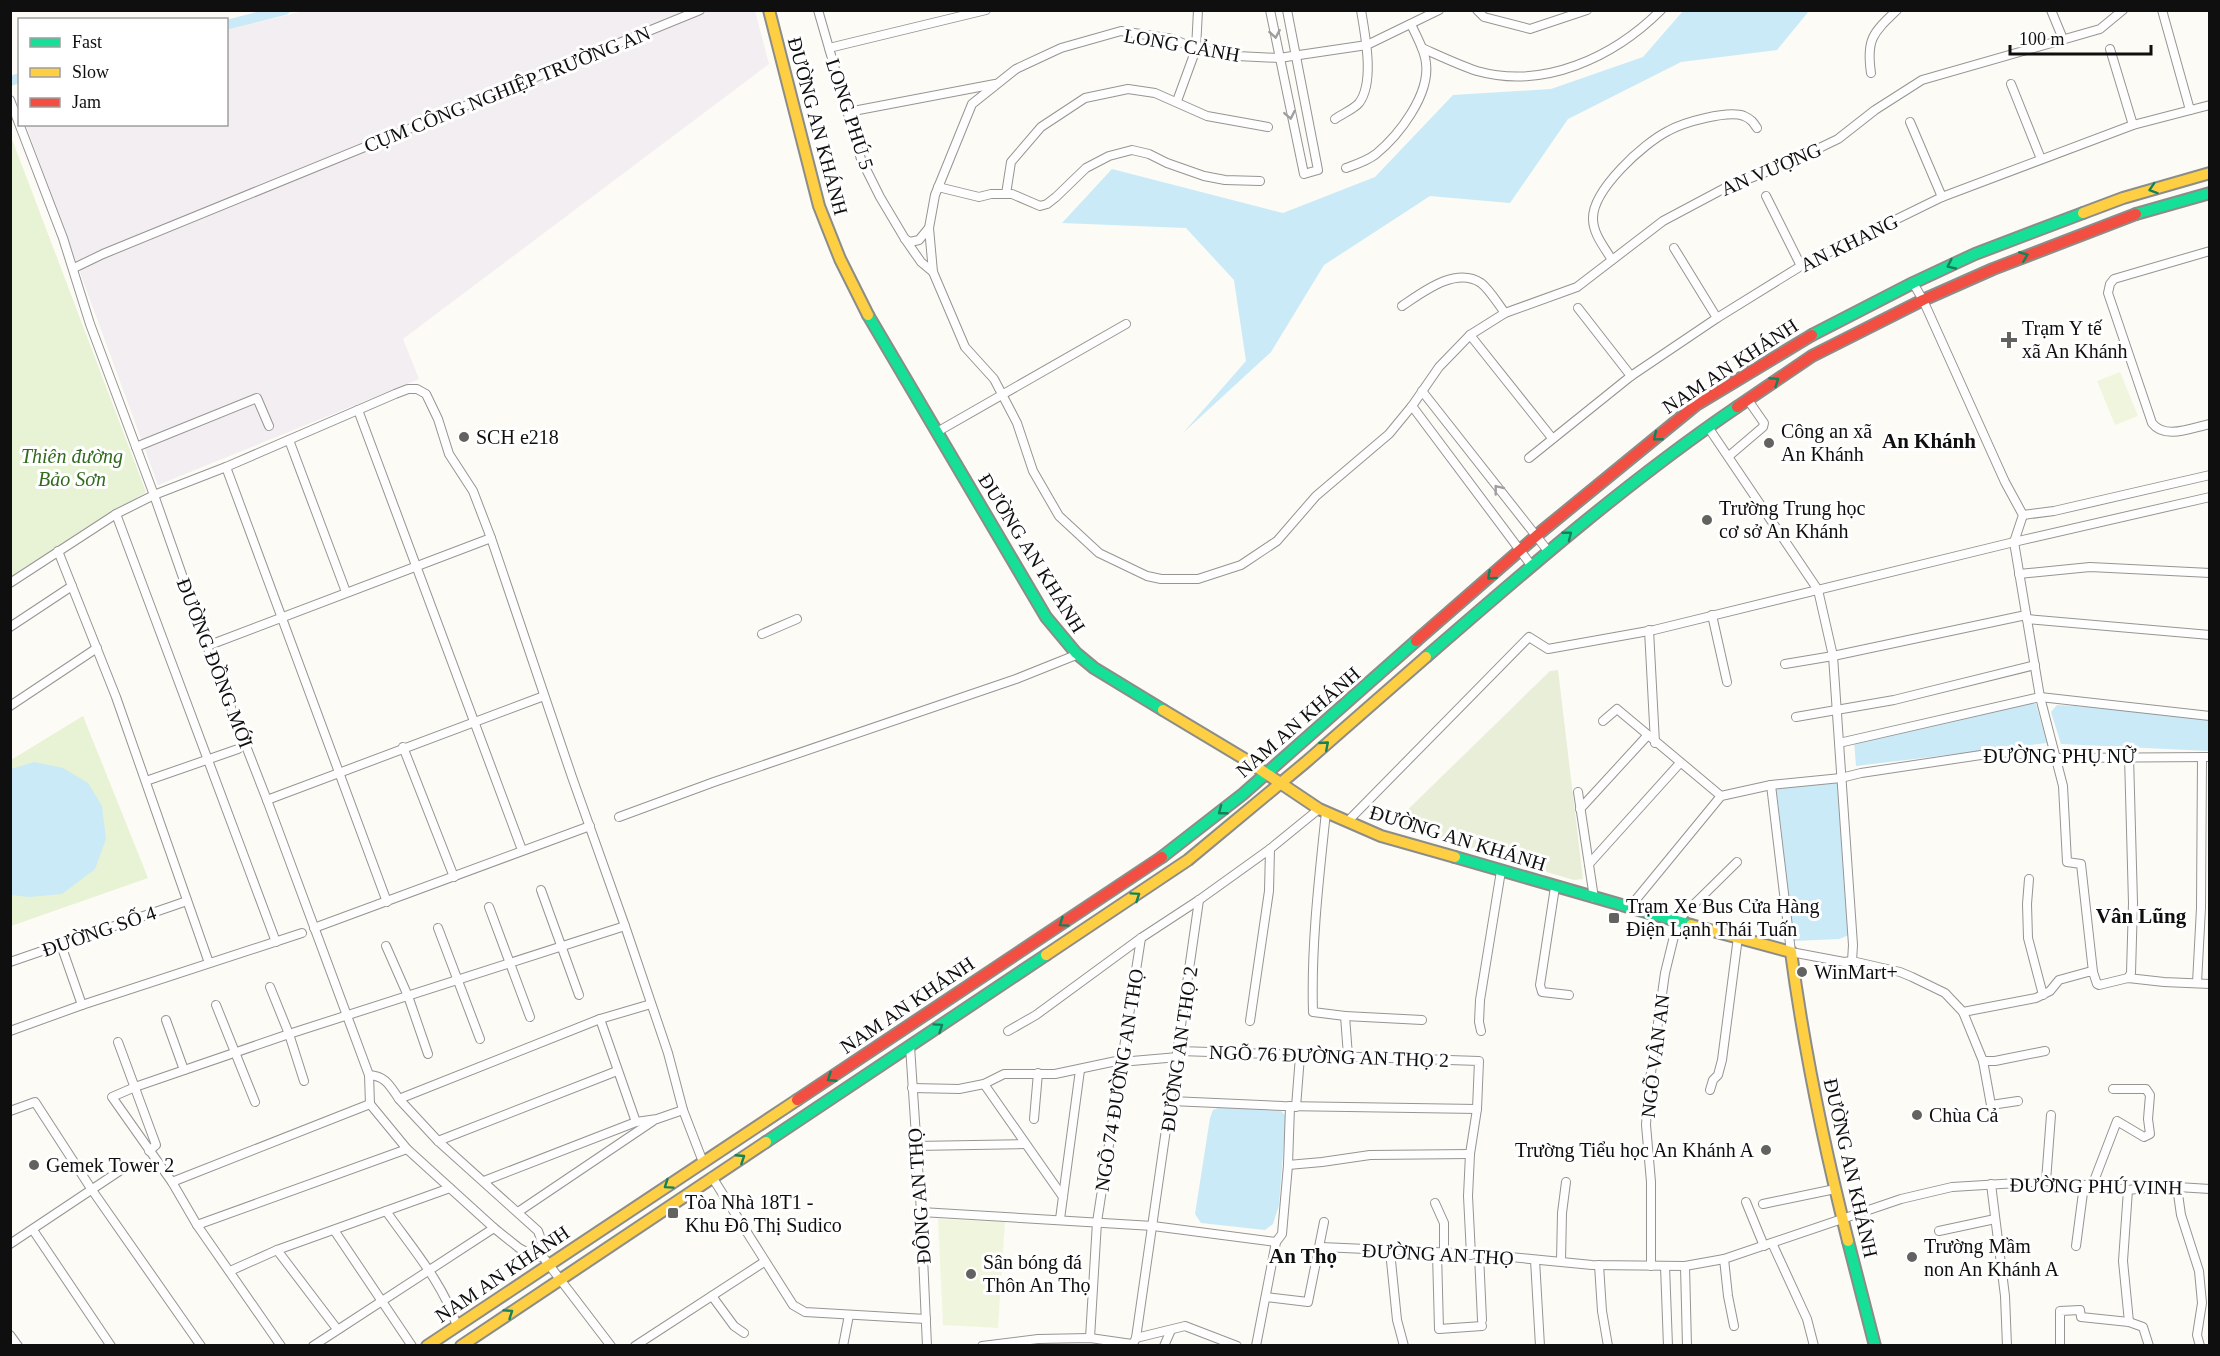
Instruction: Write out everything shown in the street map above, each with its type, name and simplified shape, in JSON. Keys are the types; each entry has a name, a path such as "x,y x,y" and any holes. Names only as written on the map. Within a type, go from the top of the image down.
{"street":[{"name":"CỤM CÔNG NGHIỆP TRƯỜNG AN","path":"74,268 103,254 700,10"},
{"name":"ĐƯỜNG AN KHÁNH","path":"769,10 823,218 853,285 1013,564 1063,641 1076,655 1267,773 1323,811 1381,836 1791,952 1800,1022 1835,1189 1875,1346"},
{"name":"LONG PHÚ 5","path":"818,10 861,159 905,239 921,262 933,274"},
{"path":"829,48 987,10"},
{"path":"1177,101 1196,49 1198,10"},
{"path":"1270,10 1304,174 1318,170 1287,10"},
{"path":"1335,119 1359,103 1368,77 1367,45 1361,10"},
{"name":"LONG CẢNH","path":"933,274 929,228 938,187 972,104 1016,69 1060,48 1121,31 1173,39 1196,49 1237,56 1279,58 1295,56 1367,45 1439,10"},
{"path":"1477,10 1484,17 1530,29 1587,10"},
{"path":"1422,48 1477,71 1510,77 1547,74 1582,63 1617,47 1640,31 1661,10"},
{"path":"1871,73 1870,40 1897,10"},
{"path":"2051,10 2063,39"},
{"name":"AN VƯỢNG","path":"933,274 965,347 994,379 1003,396 1017,423 1033,471 1059,516 1099,553 1147,576 1161,579 1198,579 1241,565 1277,541 1316,496 1389,434 1439,367 1470,335 1505,313 1577,287 1663,221 1725,188 1784,165 1838,140 1875,110 1922,80 2100,29 2123,10"},
{"path":"2162,10 2190,110"},
{"path":"1346,168 1376,154 1412,114 1426,74 1426,62 1411,24"},
{"path":"2110,49 2133,125"},
{"path":"848,112 997,84"},
{"path":"2011,84 2041,159"},
{"path":"1006,194 1011,162 1041,127 1085,98 1128,89 1155,93 1207,116 1268,127"},
{"name":"ĐƯỜNG ĐỒNG MỚI","path":"10,100 18,121"},
{"name":"AN KHANG","path":"1528,458 1631,376 1717,318 1801,266 1942,197 2133,125 2210,105"},
{"path":"1612,260 1597,235 1593,221 1594,206 1601,191 1632,158 1667,131 1684,124 1724,114 1742,115 1752,120 1757,128"},
{"path":"1910,122 1942,197"},
{"name":"ĐƯỜNG ĐỒNG MỚI","path":"20,126 74,268 90,324 207,646 267,800 369,1076 370,1104"},
{"path":"938,187 979,197 991,194 1012,194 1040,206 1047,204 1086,168 1109,156 1132,150 1149,154 1204,176 1225,180 1260,181"},
{"name":"NAM AN KHÁNH","path":"428,1346 546,1261 903,1030 1161,858 1243,794 1535,537 1696,405 1799,342 1913,283 1980,252 2123,198 2210,173"},
{"name":"NAM AN KHÁNH","path":"461,1346 1168,874 1281,783 1548,551 1708,427 1748,399 1812,357 1923,300 1989,271 2127,217 2210,193"},
{"path":"1766,196 1801,266"},
{"path":"905,239 909,242 919,240 929,228"},
{"path":"1674,248 1717,318"},
{"path":"2210,251 2114,279 2108,293 2151,423 2157,429 2171,432 2210,424"},
{"path":"1980,252 1989,271"},
{"path":"1402,306 1448,279 1471,279 1481,284 1505,313"},
{"path":"1913,283 1923,300 2022,515 2014,542 2019,574 2040,697 2063,786 2067,862 2080,864 2093,972 2097,984 2128,978 2210,984"},
{"path":"1578,308 1631,376"},
{"path":"937,432 1126,324"},
{"path":"1470,335 1552,438"},
{"path":"10,583 116,514 154,495 226,467 408,389 417,389 426,394 438,419 449,454 473,491 491,538 625,926 683,1110 703,1161"},
{"path":"1422,391 1548,551"},
{"path":"136,447 257,398 270,426"},
{"path":"1729,456 1763,427 1764,423 1748,399"},
{"path":"1412,406 1531,565"},
{"path":"358,410 522,850"},
{"path":"1708,427 1818,590 1833,656 1853,945 1852,961"},
{"path":"289,440 346,592"},
{"path":"226,467 387,902"},
{"path":"2022,515 2054,511 2210,476"},
{"path":"1348,821 1529,637 1548,649 1649,630 2210,497"},
{"path":"116,514 276,942"},
{"path":"207,646 491,538"},
{"path":"58,552 97,648 209,963"},
{"path":"2019,574 2090,567 2210,573"},
{"path":"10,627 72,586"},
{"path":"1712,615 1727,682"},
{"path":"1785,664 2027,617 2210,635"},
{"path":"762,634 797,619"},
{"path":"1649,630 1655,743"},
{"path":"10,706 97,648"},
{"path":"619,817 714,782 1024,676 1076,655"},
{"path":"1796,717 1894,700 2035,665"},
{"path":"267,800 403,747 544,696"},
{"path":"1839,743 2040,697 2210,716"},
{"path":"1604,721 1617,709 1721,796 1629,908"},
{"path":"1580,809 1647,736"},
{"path":"403,747 454,877"},
{"path":"146,782 238,749"},
{"name":"ĐƯỜNG PHỤ NỮ","path":"1721,796 1771,785 1841,778 2001,752 2057,758 2206,757"},
{"path":"2128,978 2131,973 2133,903 2129,756"},
{"path":"2197,983 2206,757"},
{"path":"1589,864 1680,763"},
{"path":"1771,785 1791,952 1844,962 1852,961 1900,972 1945,993 1963,1012 1983,1061 1991,1105 2018,1101"},
{"path":"1578,792 1594,898"},
{"path":"1008,1031 1036,1015 1141,938 1199,900 1323,811"},
{"path":"1323,811 1312,981 1313,1012 1422,1020"},
{"path":"314,928 590,826"},
{"path":"1250,1021 1269,891 1270,849"},
{"path":"1678,920 1737,862"},
{"path":"1481,1031 1479,1022 1482,992 1501,871"},
{"path":"2029,879 2028,938 2043,995"},
{"path":"1555,887 1540,985 1542,992 1569,995"},
{"path":"541,890 579,995"},
{"name":"ĐƯỜNG AN THỌ 2","path":"1133,1342 1172,1101 1199,900"},
{"name":"ĐƯỜNG SỐ 4","path":"10,962 187,901"},
{"path":"489,907 530,1017"},
{"name":"NGÕ VÂN AN","path":"1651,1266 1651,1182 1646,1125 1648,1094 1665,974 1678,920"},
{"path":"281,1346 197,1226 172,1182 112,1097 289,1034 625,926"},
{"path":"438,928 480,1039"},
{"path":"10,1031 302,933"},
{"path":"1710,1090 1713,1080 1718,1075 1722,1060 1738,937"},
{"name":"NGÕ 74 ĐƯỜNG AN THỌ","path":"1090,1338 1097,1221 1141,938"},
{"path":"61,945 82,1005"},
{"path":"386,945 408,996 428,1054"},
{"path":"1963,1012 2043,995 2050,991 2061,978 2093,972"},
{"path":"270,987 289,1034 304,1081"},
{"path":"399,1099 600,1019 651,1004"},
{"path":"216,1005 237,1052 255,1102"},
{"path":"1345,1016 1348,1056"},
{"path":"600,1019 636,1122"},
{"path":"166,1020 184,1070"},
{"path":"903,1030 910,1046"},
{"path":"118,1042 156,1145 149,1151"},
{"name":"ĐÔNG AN THỌ","path":"910,1046 927,1346"},
{"path":"1983,1061 1995,1061 2045,1051"},
{"name":"NGÕ 76 ĐƯỜNG AN THỌ 2","path":"912,1088 959,1089 984,1083 1004,1074 1054,1074 1121,1060 1132,1061 1178,1054 1348,1056 1479,1061 1477,1109"},
{"path":"1256,1346 1276,1242 1282,1234 1299,1056"},
{"path":"1060,1219 1080,1070"},
{"path":"438,1141 617,1071"},
{"path":"1034,1119 1038,1073"},
{"path":"369,1076 378,1076 386,1080 399,1099 438,1141 538,1231 546,1261 611,1346"},
{"path":"984,1083 1063,1197"},
{"path":"2076,1246 2088,1185 2117,1121 2144,1137 2150,1134 2148,1119 2150,1095 2146,1089 2113,1089"},
{"path":"1172,1101 1293,1106 1477,1109 1470,1154 1468,1196 1482,1323 1439,1329 1440,1253 1444,1223 1435,1203"},
{"path":"10,1111 35,1102 92,1190 201,1346"},
{"path":"172,1182 370,1104 406,1149 494,1228 519,1248 546,1261"},
{"path":"484,1181 636,1122 657,1119 683,1110"},
{"path":"2046,1181 2051,1115"},
{"path":"518,1212 657,1119"},
{"path":"915,1146 1025,1144"},
{"path":"197,1226 406,1149"},
{"path":"1288,1165 1370,1155 1470,1154"},
{"path":"10,1244 124,1168"},
{"path":"712,1177 793,1305 805,1312 926,1319"},
{"name":"ĐƯỜNG PHÚ VINH","path":"1843,1218 1901,1199 1952,1187 2046,1181 2128,1190 2161,1186 2210,1189"},
{"path":"1561,1261 1562,1213 1566,1182"},
{"path":"1991,1184 2005,1296 2007,1346"},
{"path":"2177,1187 2181,1215 2199,1271 2202,1303 2197,1335 2200,1346"},
{"path":"230,1271 277,1250 450,1188"},
{"path":"1763,1204 1835,1189"},
{"path":"2128,1190 2123,1261 2129,1322"},
{"path":"1746,1202 1808,1319 1814,1346"},
{"path":"386,1211 440,1286 457,1326"},
{"path":"921,1212 1097,1221 1276,1242"},
{"name":"ĐƯỜNG AN THỌ","path":"1321,1248 1475,1254 1599,1265 1685,1266 1724,1259 1843,1218"},
{"path":"1939,1231 1995,1219"},
{"path":"1266,1297 1308,1302 1321,1248 1324,1222"},
{"path":"313,1346 494,1228"},
{"path":"33,1230 111,1346"},
{"path":"334,1230 412,1346"},
{"path":"277,1250 337,1329"},
{"path":"1390,1251 1397,1320 1404,1346"},
{"path":"1724,1259 1734,1326"},
{"path":"1535,1260 1540,1346"},
{"path":"635,1346 764,1262"},
{"path":"1599,1265 1602,1311 1608,1346"},
{"path":"1665,1266 1668,1346"},
{"path":"1685,1266 1687,1346"},
{"path":"712,1296 734,1326 744,1333"},
{"path":"2060,1346 2060,1311 2080,1310 2080,1317 2129,1322 2146,1329 2149,1346"},
{"path":"843,1346 849,1316"},
{"path":"981,1346 1038,1339 1090,1338 1133,1342 1185,1326 1237,1346"},
{"path":"1164,1346 1171,1330"},
{"path":"10,1335 18,1346"}],"shaded area":[{"path":"304,11 755,11 769,64 403,339 419,379 158,485 26,126 228,126 228,30"}],"green space":[{"name":"Thiên đường Bảo Sơn","path":"10,134 146,492 11,580 10,580"},
{"path":"2120,372 2138,416 2115,425 2097,381"},
{"path":"1558,670 1583,879 1574,880 1392,825 1550,671"},
{"path":"83,716 148,878 11,926 11,760"},
{"name":"Sân bóng đá Thôn An Thọ","path":"938,1219 1005,1222 998,1328 943,1325"}],"water":[{"path":"1683,11 1809,11 1777,50 1681,62 1568,119 1510,203 1430,196 1324,265 1271,352 1183,433 1246,361 1234,280 1186,228 1062,223 1112,169 1283,213 1375,177 1453,95 1551,89 1643,57"},
{"path":"2026,703 2036,704 2047,743 1856,766 1854,740"},
{"path":"2057,705 2193,713 2209,717 2209,751 2061,744 2051,712"},
{"path":"34,762 63,768 88,783 102,806 106,839 95,869 62,894 29,897 11,895 11,769"},
{"path":"1834,778 1841,786 1849,935 1839,939 1794,941 1776,786"},
{"path":"1221,1107 1281,1111 1286,1116 1279,1205 1273,1224 1265,1230 1201,1223 1195,1214 1210,1118 1213,1110"}],"waterway":[{"path":"228,24 285,10"},
{"path":"10,81 18,79"}],"traffic: fast":[{"path":"2136,214 2210,193"},
{"path":"1812,335 1975,254 2083,213"},
{"path":"868,315 1046,617 1076,653 1094,668 1163,710"},
{"path":"1426,657 1539,559 1617,496 1737,407"},
{"path":"1162,857 1243,794 1416,641"},
{"path":"1455,857 1691,925"},
{"path":"766,1142 1046,955"},
{"path":"1848,1241 1875,1346"}],"traffic: slow":[{"path":"769,10 819,206 840,259 868,315"},
{"path":"2083,213 2123,198 2210,173"},
{"path":"1046,955 1188,860 1306,762 1426,657"},
{"path":"1163,710 1243,758 1319,809 1381,836 1455,857"},
{"path":"1691,925 1791,952 1815,1097 1848,1241"},
{"path":"427,1346 797,1100"},
{"path":"461,1346 766,1142"}],"traffic: jam":[{"path":"1737,407 1812,356 1923,300 1993,269 2136,214"},
{"path":"1416,641 1542,531 1696,405 1812,335"},
{"path":"797,1100 1162,857"}],"place":[{"name":"Trạm Y tế xã An Khánh","path":"2009,340"},
{"name":"SCH e218","path":"464,437"},
{"name":"Công an xã An Khánh","path":"1769,443"},
{"name":"Trường Trung học cơ sở An Khánh","path":"1707,520"},
{"name":"Trạm Xe Bus Cửa Hàng Điện Lạnh Thái Tuấn","path":"1614,918"},
{"name":"WinMart+","path":"1802,972"},
{"name":"Chùa Cả","path":"1917,1115"},
{"name":"Trường Tiểu học An Khánh A","path":"1766,1150"},
{"name":"Gemek Tower 2","path":"34,1165"},
{"name":"Tòa Nhà 18T1 - Khu Đô Thị Sudico","path":"673,1213"},
{"name":"Trường Mầm non An Khánh A","path":"1912,1257"},
{"name":"Sân bóng đá Thôn An Thọ","path":"971,1274"}],"district":[{"name":"An Khánh","path":"1929,441"},
{"name":"Vân Lũng","path":"2141,916"},
{"name":"An Thọ","path":"1303,1256"}]}
